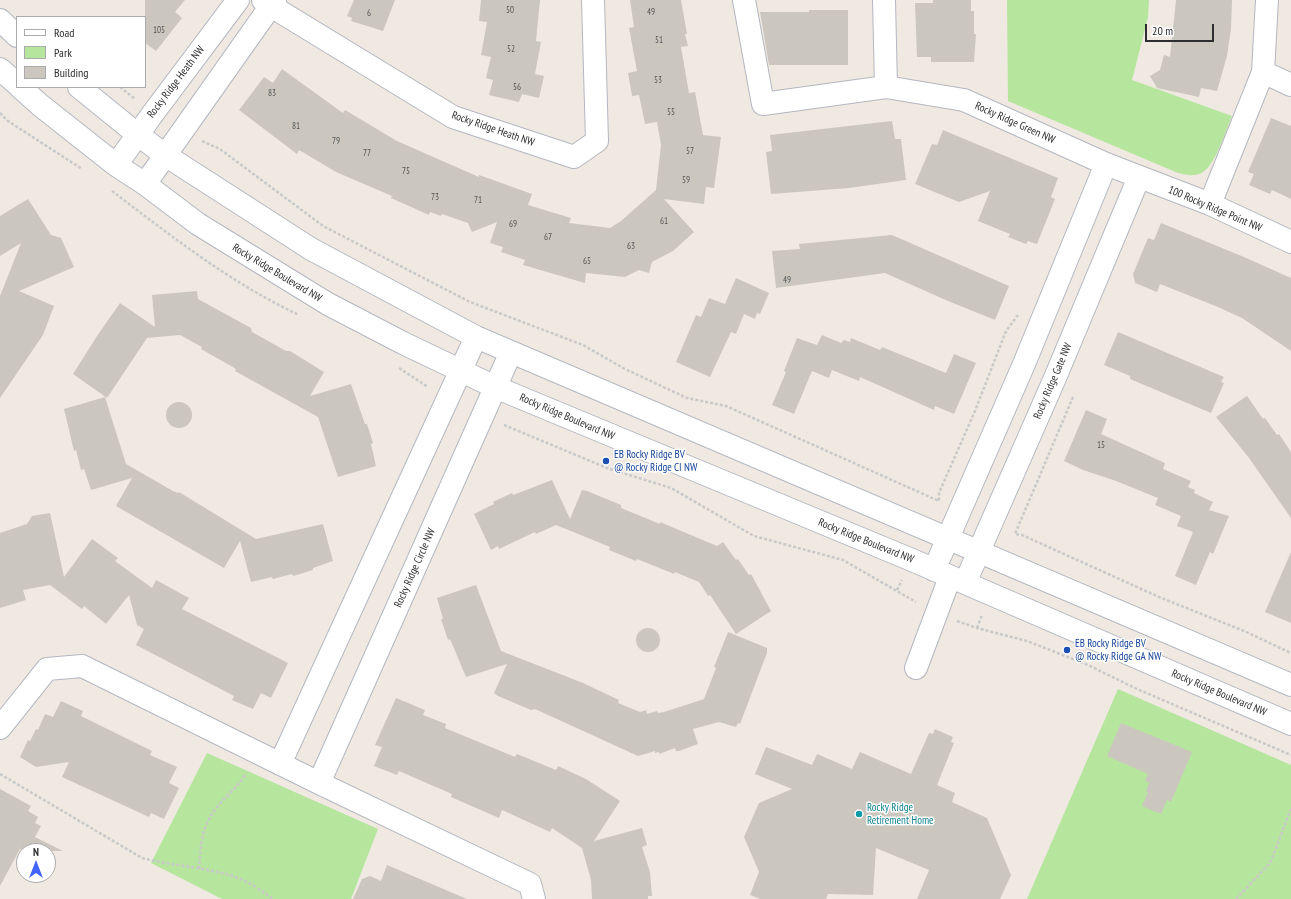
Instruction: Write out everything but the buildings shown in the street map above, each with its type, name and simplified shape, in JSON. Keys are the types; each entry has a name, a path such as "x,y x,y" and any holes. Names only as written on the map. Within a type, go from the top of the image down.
{"street":[{"name":"Rocky Ridge Heath NW","path":"116,165 137,134 238,0"},
{"name":"Rocky Ridge Heath NW","path":"145,184 270,2 453,117 574,157 597,141 593,0"},
{"name":"Rocky Ridge Green NW","path":"744,0 763,104 886,87 964,100 1106,164 1139,177"},
{"path":"884,0 886,87"},
{"path":"1210,204 1262,72 1267,0"},
{"path":"0,20 16,35"},
{"path":"0,69 16,83"},
{"path":"1262,72 1291,85"},
{"name":"Rocky Ridge Boulevard NW","path":"21,88 116,165 145,184 198,224 276,274 328,304 459,371 950,576 1291,724"},
{"path":"80,88 137,134 166,155 311,249 476,337 1291,685"},
{"path":"916,668 950,576 948,538 1024,364 1106,164"},
{"name":"100 Rocky Ridge Point NW","path":"1139,177 1210,204 1291,242"},
{"name":"Rocky Ridge Gate NW","path":"950,576 978,551 1055,378 1139,177"},
{"path":"280,764 448,400 459,371 476,337"},
{"name":"Rocky Ridge Circle NW","path":"319,783 511,352"},
{"path":"0,728 47,669 82,666 255,752 530,884 534,899"}],"path":[{"path":"121,88 154,112"},
{"path":"182,130 205,143 220,149 323,226 470,302 583,345 625,369 687,398 726,406 939,501"},
{"path":"1015,534 1022,535 1152,594 1244,631 1291,653"},
{"path":"897,590 904,576"},
{"path":"976,628 984,609"},
{"path":"199,869 202,834 207,822 217,806 243,779 255,752"},
{"path":"0,774 142,858 165,864 211,870 237,878 273,899"},
{"path":"1236,899 1270,863 1291,809"}],"green space":[{"path":"1007,0 1149,0 1148,17 1132,80 1232,116 1212,162 1203,172 1197,175 1178,173 1008,101"},
{"path":"1118,689 1291,765 1291,899 1027,899"},
{"path":"207,753 378,829 351,899 222,899 151,863"}],"place":[{"name":"EB Rocky Ridge BV @ Rocky Ridge CI NW","path":"606,461"},
{"name":"EB Rocky Ridge BV @ Rocky Ridge GA NW","path":"1067,650"},
{"name":"Rocky Ridge Retirement Home","path":"859,814"}]}
